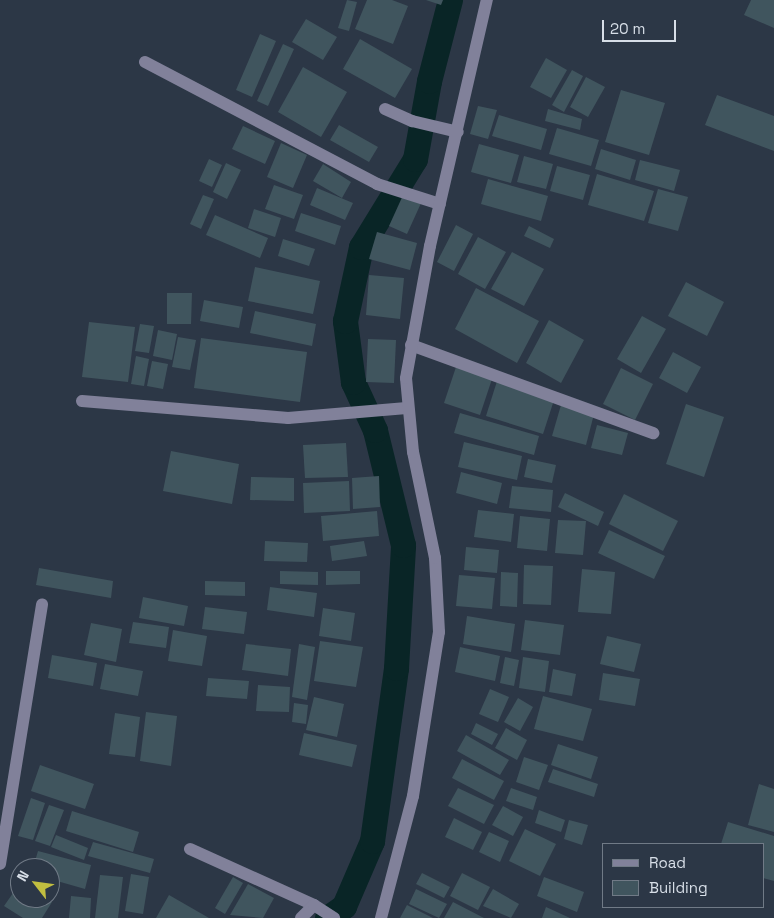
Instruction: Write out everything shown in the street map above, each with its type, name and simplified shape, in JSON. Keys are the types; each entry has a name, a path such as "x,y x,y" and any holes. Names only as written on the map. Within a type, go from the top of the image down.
{"street":[{"path":"380,918 413,796 439,632 435,558 407,408 411,345 440,204 487,0"},
{"path":"145,62 385,187 404,191 440,204"},
{"path":"385,109 412,121 442,126 458,132"},
{"path":"411,345 653,434"},
{"path":"82,401 288,418 407,408"},
{"path":"0,864 42,604"},
{"path":"190,849 318,908 334,918"},
{"path":"301,918 318,908"}],"building":[{"path":"347,0 357,2 349,31 338,28"},
{"path":"367,0 392,0 408,6 393,44 355,29"},
{"path":"426,0 443,0 441,5"},
{"path":"751,0 774,0 774,28 744,15"},
{"path":"306,19 337,37 323,60 292,42"},
{"path":"260,34 276,41 252,97 236,90"},
{"path":"360,39 412,69 395,98 343,69"},
{"path":"283,44 294,49 268,106 257,101"},
{"path":"546,58 567,70 551,98 530,87"},
{"path":"303,67 347,92 321,137 278,112"},
{"path":"572,70 583,76 564,112 552,105"},
{"path":"586,77 605,87 588,117 570,107"},
{"path":"621,90 665,103 649,155 605,142"},
{"path":"717,95 774,116 774,151 705,125"},
{"path":"478,106 497,110 488,139 470,134"},
{"path":"548,109 582,119 580,130 545,121"},
{"path":"499,115 547,129 541,150 492,136"},
{"path":"339,125 378,147 369,162 330,140"},
{"path":"243,126 275,141 265,164 232,149"},
{"path":"557,128 599,140 591,166 549,154"},
{"path":"281,143 307,155 293,188 267,177"},
{"path":"479,144 519,155 511,183 471,172"},
{"path":"601,149 636,160 630,180 595,169"},
{"path":"524,156 553,164 546,189 517,182"},
{"path":"209,159 222,165 212,187 199,181"},
{"path":"640,160 680,170 674,191 635,180"},
{"path":"226,163 241,170 227,199 213,192"},
{"path":"323,164 351,182 342,198 313,181"},
{"path":"557,166 590,175 583,200 550,191"},
{"path":"597,174 654,191 644,221 588,205"},
{"path":"488,179 548,196 541,221 481,204"},
{"path":"274,185 303,195 294,219 265,209"},
{"path":"317,188 353,203 345,220 310,205"},
{"path":"658,189 688,197 678,231 648,223"},
{"path":"404,193 422,201 407,234 389,226"},
{"path":"203,195 214,199 201,229 190,224"},
{"path":"254,209 281,218 275,237 248,228"},
{"path":"301,213 341,226 335,245 295,231"},
{"path":"215,215 268,238 260,258 206,235"},
{"path":"456,225 473,234 454,271 437,262"},
{"path":"529,226 554,239 550,248 524,236"},
{"path":"377,232 417,243 410,270 369,259"},
{"path":"478,237 506,252 485,289 458,274"},
{"path":"283,239 315,249 309,266 278,256"},
{"path":"512,252 544,269 524,306 491,289"},
{"path":"255,267 320,281 313,314 248,301"},
{"path":"369,275 404,278 400,319 366,315"},
{"path":"686,282 724,302 707,336 668,316"},
{"path":"476,288 539,321 517,363 455,329"},
{"path":"167,293 192,293 191,324 167,324"},
{"path":"204,300 243,307 239,328 200,321"},
{"path":"255,311 316,324 312,346 250,333"},
{"path":"642,316 666,329 641,373 617,359"},
{"path":"549,320 584,340 561,383 526,363"},
{"path":"89,322 135,327 128,382 82,377"},
{"path":"140,324 154,326 149,353 135,351"},
{"path":"158,330 177,334 172,360 153,356"},
{"path":"178,337 196,340 190,370 172,367"},
{"path":"201,338 307,352 300,402 194,388"},
{"path":"368,339 396,340 394,383 366,382"},
{"path":"673,352 701,367 687,393 659,378"},
{"path":"136,356 149,359 144,386 131,384"},
{"path":"152,361 168,364 163,389 147,386"},
{"path":"458,361 494,373 480,415 444,403"},
{"path":"621,368 653,384 635,420 603,404"},
{"path":"498,378 555,397 543,434 486,416"},
{"path":"686,404 724,417 704,477 666,464"},
{"path":"561,405 594,414 586,445 552,436"},
{"path":"460,413 539,436 534,455 454,433"},
{"path":"597,425 628,433 622,455 591,448"},
{"path":"464,442 522,456 517,480 458,467"},
{"path":"346,443 348,477 305,478 303,445"},
{"path":"171,451 239,464 232,504 163,491"},
{"path":"528,459 556,465 552,483 524,477"},
{"path":"461,472 502,483 497,504 456,493"},
{"path":"379,476 380,507 353,509 352,478"},
{"path":"251,477 294,478 294,501 250,500"},
{"path":"349,481 350,511 304,513 303,483"},
{"path":"512,486 553,490 551,512 509,508"},
{"path":"565,493 604,512 598,526 558,507"},
{"path":"624,494 678,521 663,551 609,524"},
{"path":"478,510 514,514 511,542 474,537"},
{"path":"377,511 379,536 323,541 321,516"},
{"path":"520,516 550,519 547,551 517,548"},
{"path":"558,520 586,521 583,555 555,553"},
{"path":"609,530 665,556 654,579 598,553"},
{"path":"265,541 308,543 307,562 264,561"},
{"path":"364,541 367,556 332,561 330,546"},
{"path":"466,547 499,550 497,573 464,570"},
{"path":"524,565 553,566 551,605 523,604"},
{"path":"39,568 113,581 111,598 36,585"},
{"path":"582,569 615,572 611,614 578,612"},
{"path":"280,571 318,572 318,585 280,584"},
{"path":"326,571 360,571 360,584 326,585"},
{"path":"501,572 518,573 517,607 500,606"},
{"path":"459,575 495,578 492,609 456,606"},
{"path":"205,581 245,582 245,596 205,595"},
{"path":"270,587 317,593 314,617 267,610"},
{"path":"143,597 188,606 184,626 139,618"},
{"path":"205,607 247,612 244,634 202,629"},
{"path":"323,608 355,613 351,641 319,636"},
{"path":"467,616 515,624 511,652 463,644"},
{"path":"525,620 564,625 560,655 521,650"},
{"path":"133,622 169,627 166,648 129,643"},
{"path":"91,623 122,629 116,662 84,655"},
{"path":"173,630 207,636 202,666 168,661"},
{"path":"607,636 641,644 634,672 600,664"},
{"path":"320,641 363,647 356,687 314,681"},
{"path":"246,644 291,649 288,676 242,670"},
{"path":"299,644 315,647 307,700 292,697"},
{"path":"460,647 500,656 495,681 455,672"},
{"path":"52,655 97,663 93,686 48,678"},
{"path":"505,657 519,660 514,686 500,683"},
{"path":"523,657 549,661 545,692 519,688"},
{"path":"105,664 143,671 138,696 100,689"},
{"path":"553,669 576,674 572,696 549,692"},
{"path":"603,673 640,679 635,706 599,700"},
{"path":"208,678 249,681 247,699 206,696"},
{"path":"258,685 290,687 289,712 256,711"},
{"path":"490,689 509,697 498,722 479,714"},
{"path":"543,696 592,709 583,741 534,729"},
{"path":"314,697 344,704 337,737 306,730"},
{"path":"518,698 533,707 520,731 504,722"},
{"path":"294,703 308,705 306,724 292,722"},
{"path":"146,712 177,716 171,766 140,761"},
{"path":"115,713 140,717 135,757 109,754"},
{"path":"476,723 498,734 492,745 471,734"},
{"path":"506,728 527,740 517,760 495,748"},
{"path":"304,733 357,745 352,767 299,755"},
{"path":"466,735 509,760 500,775 457,751"},
{"path":"558,744 598,757 591,779 551,765"},
{"path":"524,757 548,765 539,790 516,782"},
{"path":"462,759 504,781 494,800 452,778"},
{"path":"40,765 94,784 85,809 31,791"},
{"path":"553,769 598,784 594,797 548,782"},
{"path":"759,784 774,789 774,832 748,825"},
{"path":"458,788 494,805 484,824 448,806"},
{"path":"511,788 537,797 533,810 506,801"},
{"path":"31,798 45,803 33,840 18,836"},
{"path":"49,805 64,810 50,846 35,841"},
{"path":"503,806 523,817 513,836 492,825"},
{"path":"539,810 565,820 561,832 535,823"},
{"path":"72,811 139,832 133,852 66,831"},
{"path":"454,818 482,832 473,850 445,837"},
{"path":"569,820 588,825 582,845 564,839"},
{"path":"728,822 774,836 774,881 764,878 764,843 721,843"},
{"path":"525,829 556,844 540,876 509,861"},
{"path":"489,832 509,841 500,862 479,852"},
{"path":"56,835 88,848 84,860 51,847"},
{"path":"93,842 154,859 150,873 88,856"},
{"path":"38,851 91,865 85,889 60,882 60,858 36,858"},
{"path":"422,873 450,887 444,898 416,884"},
{"path":"462,873 490,887 478,910 450,896"},
{"path":"131,874 149,877 143,914 125,911"},
{"path":"100,875 123,877 118,918 95,918"},
{"path":"233,877 243,883 225,914 215,908"},
{"path":"544,877 584,892 577,912 537,896"},
{"path":"248,884 274,898 263,918 230,915"},
{"path":"416,889 447,904 439,918 409,904"},
{"path":"493,889 519,904 511,918 483,906"},
{"path":"169,895 209,918 156,918"},
{"path":"71,896 91,898 90,918 69,918"},
{"path":"10,897 10,908 48,908 42,918 23,918 4,906"},
{"path":"453,902 484,918 444,918"},
{"path":"407,905 433,918 400,918"},
{"path":"546,907 570,918 542,918"}],"waterway":[{"path":"327,918 344,906 372,841 396,668 403,545 375,430 353,382 345,321 361,247 415,159 429,81 450,0"}]}
